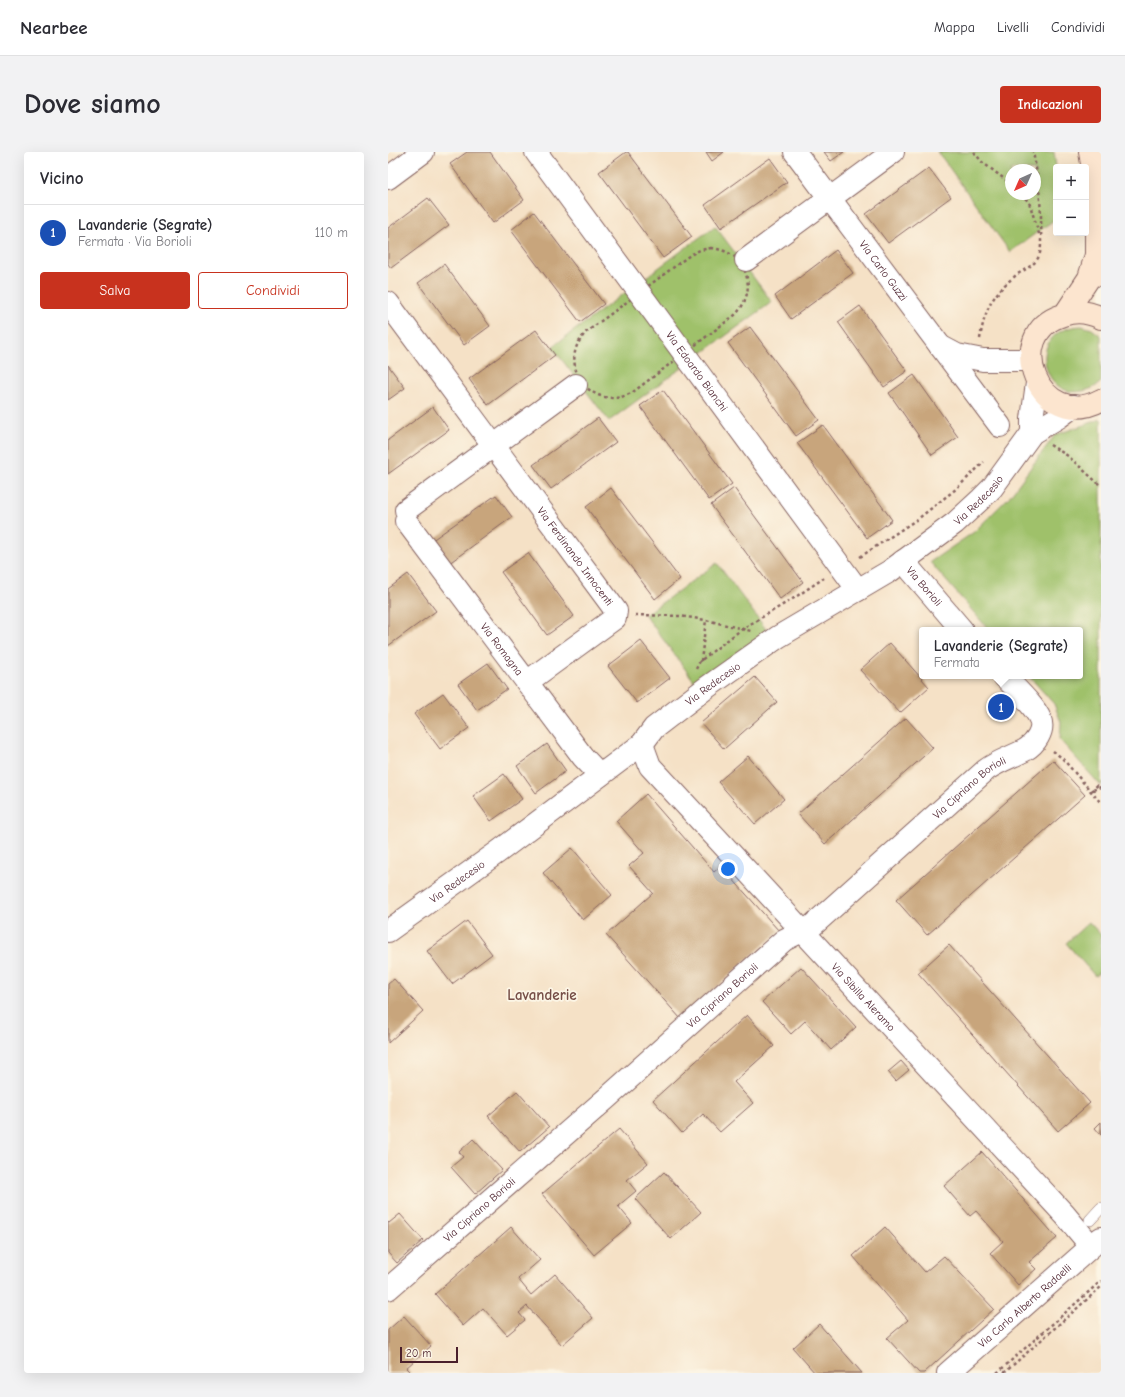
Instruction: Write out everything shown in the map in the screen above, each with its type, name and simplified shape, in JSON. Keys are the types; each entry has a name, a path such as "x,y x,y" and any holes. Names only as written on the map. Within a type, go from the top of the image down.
{"street":[{"path":"388,178 423,152"},
{"name":"Via Edoardo Bianchi","path":"536,152 858,590"},
{"name":"Via Carlo Guzzi","path":"795,152 937,344 1000,426"},
{"path":"746,260 893,152"},
{"path":"1065,314 1099,265 1094,175 1090,152"},
{"name":"Via Ferdinando Innocenti","path":"388,303 615,609 617,614 615,618 527,682"},
{"path":"1101,318 1084,312 1075,312 1065,314 1051,320 1039,332 1034,342 1031,360 1032,370 1037,383 1049,396 1062,404 1074,406 1090,405 1101,400"},
{"name":"Via Carlo Guzzi","path":"937,344 957,356 983,360 1031,360"},
{"path":"1037,383 1032,418 1040,438"},
{"path":"494,446 576,385"},
{"name":"Via Redecesio","path":"388,931 480,866 642,744 654,728 706,688 778,637 890,571 955,523 981,499 1001,476 1059,417 1074,406"},
{"name":"Via Romagna","path":"494,446 406,516 583,757 600,775"},
{"name":"Via Borioli","path":"902,561 959,627"},
{"path":"1007,679 1031,706 1040,719 1040,731 1038,738"},
{"name":"Via Cipriano Borioli","path":"388,1289 607,1098 784,940 812,926 986,770 1000,761 1028,748 1038,738"},
{"name":"Via Sibilla Aleramo","path":"642,744 650,766 1065,1215 1094,1235"},
{"name":"Via Carlo Alberto Radaelli","path":"948,1373 1094,1235"}],"lane":[{"path":"1094,1235 1101,1208"}],"path":[{"path":"974,152 982,162 1005,179"},
{"path":"983,360 980,341 985,314 991,300 1014,276 1032,265 1039,258 1042,218 1039,186 1033,152"},
{"path":"1027,200 1029,202 1041,239"},
{"path":"1040,438 1068,456 1101,486"},
{"path":"617,614 680,616 706,620 778,637"},
{"path":"706,620 700,661 706,688"},
{"path":"1038,738 1062,758 1101,803"},
{"path":"1091,791 1101,782"},
{"path":"1091,791 1101,787"},
{"path":"997,1373 1101,1281"},
{"path":"1004,1373 1101,1287"}],"green space":[{"path":"938,152 1054,152 1056,164 1053,164 1053,221 1010,252"},
{"path":"715,226 772,302 609,421 552,347"},
{"path":"1082,326 1092,329 1101,336 1101,382 1095,387 1087,390 1068,391 1057,385 1049,375 1045,363 1046,350 1052,338 1064,330"},
{"path":"1101,419 1101,786 1060,740 1061,722 1054,704 1032,679 1083,679 1083,627 986,627 930,562 974,532 1009,497 1055,435"},
{"path":"717,563 768,632 697,685 645,615"},
{"path":"1089,922 1101,935 1101,971 1095,976 1066,943"}],"building":[{"path":"467,152 490,152 524,200 493,223 450,164"},
{"path":"628,152 692,237 663,258 599,172"},
{"path":"706,152 724,152 712,161"},
{"path":"824,152 844,152 831,161"},
{"path":"770,158 787,182 721,228 705,205"},
{"path":"929,168 951,197 888,243 866,214"},
{"path":"428,198 449,225 391,268 388,264 388,228"},
{"path":"534,212 604,304 580,322 511,230"},
{"path":"836,250 853,273 791,319 775,296"},
{"path":"444,264 490,326 464,345 418,283"},
{"path":"860,306 907,371 884,387 838,322"},
{"path":"750,327 819,420 796,436 728,343"},
{"path":"536,330 555,355 488,405 469,379"},
{"path":"388,365 405,388 388,400"},
{"path":"914,375 958,437 932,455 889,393"},
{"path":"663,390 732,484 709,500 640,406"},
{"path":"433,407 449,430 388,474 388,440"},
{"path":"598,418 616,442 551,489 533,465"},
{"path":"823,425 892,520 867,538 797,443"},
{"path":"611,488 680,579 655,599 586,507"},
{"path":"734,488 803,582 780,599 711,505"},
{"path":"496,495 512,517 448,564 431,541"},
{"path":"528,553 574,616 547,635 501,572"},
{"path":"408,574 436,611 388,646 388,589"},
{"path":"641,641 670,678 637,703 608,666"},
{"path":"890,643 919,676 919,679 922,679 929,687 900,713 860,670"},
{"path":"488,663 507,689 477,710 458,684"},
{"path":"755,677 777,702 724,749 701,723"},
{"path":"443,693 469,728 440,749 414,714"},
{"path":"906,718 933,748 825,844 798,814"},
{"path":"547,744 566,771 536,793 517,766"},
{"path":"748,756 784,799 755,824 718,782"},
{"path":"1053,760 1085,795 927,935 896,900"},
{"path":"504,774 522,799 491,821 473,796"},
{"path":"646,794 714,872 721,866 779,931 681,1019 606,935 653,893 629,866 644,853 616,821"},
{"path":"572,848 612,895 583,920 543,873"},
{"path":"467,921 492,954 452,984 427,951"},
{"path":"949,945 1090,1103 1058,1131 918,973"},
{"path":"801,967 856,1027 831,1050 805,1021 791,1034 762,1002"},
{"path":"394,979 423,1011 388,1043 388,984"},
{"path":"747,1015 774,1046 734,1082 753,1103 720,1132 703,1114 682,1133 653,1100"},
{"path":"901,1061 909,1070 896,1081 888,1072"},
{"path":"517,1091 549,1127 520,1152 488,1116"},
{"path":"1101,1122 1101,1135 1095,1128"},
{"path":"619,1129 648,1163 627,1180 636,1191 618,1206 632,1223 594,1255 542,1194"},
{"path":"473,1139 502,1170 475,1194 451,1167 463,1157 459,1152"},
{"path":"982,1152 1057,1238 1029,1262 1036,1269 1018,1285 990,1253 1003,1241 976,1211 970,1216 944,1186"},
{"path":"664,1172 701,1212 671,1239 635,1199"},
{"path":"400,1214 423,1240 397,1263 388,1253 388,1222 389,1223"},
{"path":"511,1227 540,1260 518,1279 531,1295 555,1274 593,1318 562,1345 527,1306 519,1313 525,1320 507,1335 483,1308 463,1326 435,1294"},
{"path":"885,1227 925,1272 944,1256 994,1309 924,1373 919,1373 887,1338 908,1320 853,1256"},
{"path":"404,1316 431,1346 406,1368 411,1373 388,1373 388,1330"},
{"path":"819,1324 862,1373 815,1373 793,1348"}],"place":[{"name":"Lavanderie (Segrate)","path":"1001,707"}],"district":[{"name":"Lavanderie","path":"542,995"}]}
